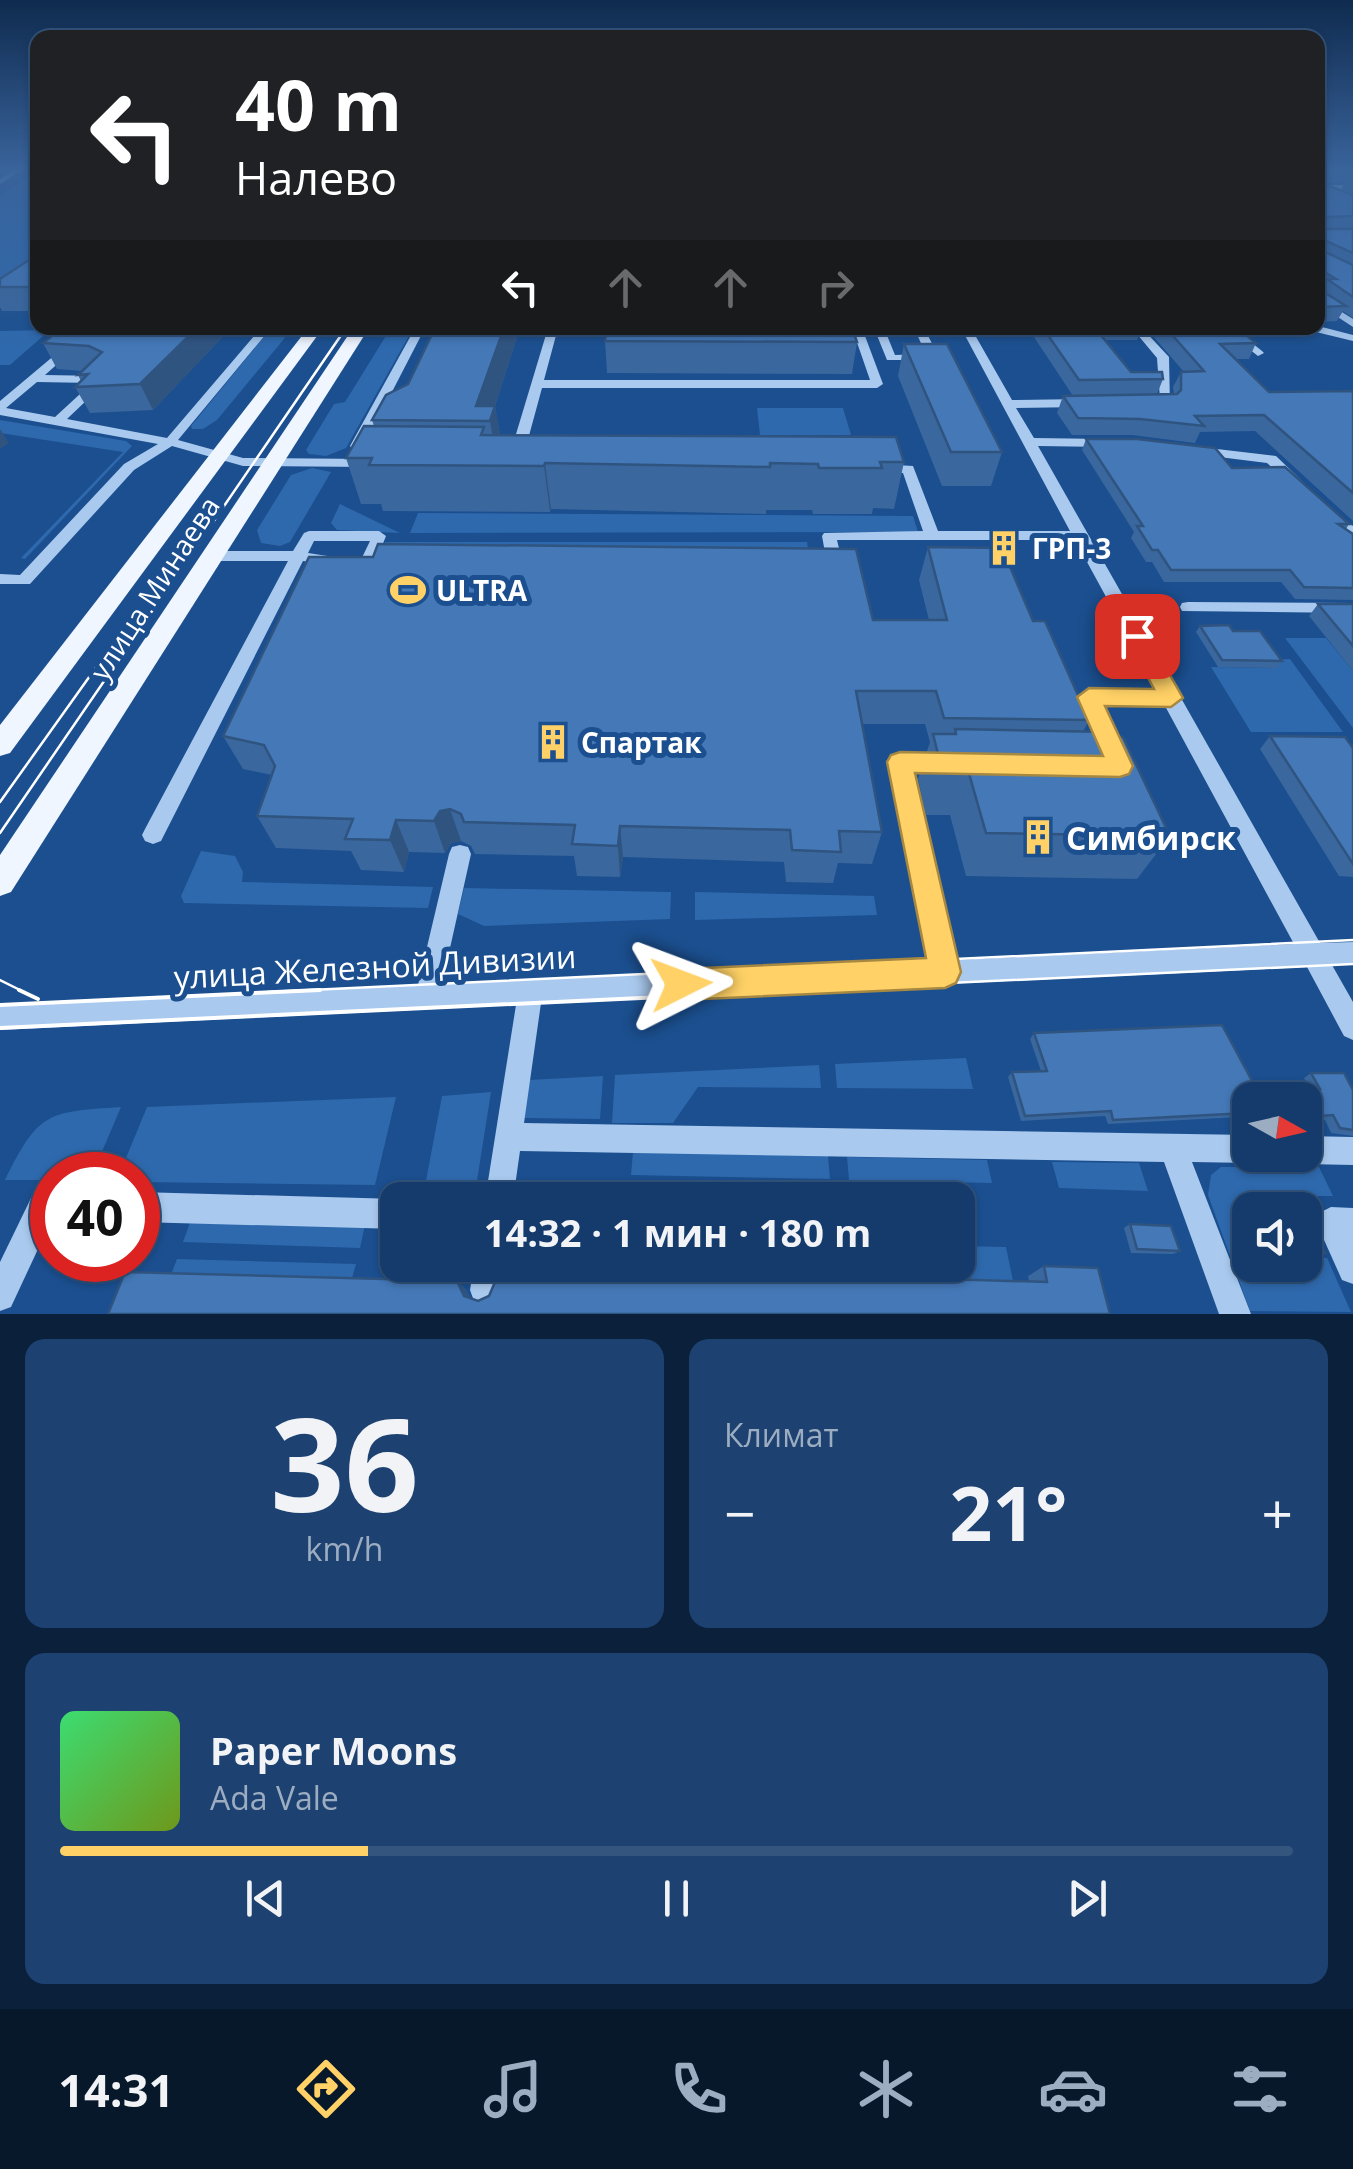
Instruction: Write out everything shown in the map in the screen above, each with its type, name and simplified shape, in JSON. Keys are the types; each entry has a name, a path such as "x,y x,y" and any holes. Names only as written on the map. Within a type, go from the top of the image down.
{"main road":[{"name":"улица Минаева","path":"0,745 310,335"},
{"name":"улица Минаева","path":"0,882 357,335"}],"street":[{"path":"1325,307 1353,324"},
{"path":"1325,331 1353,338"},
{"path":"0,409 85,335"},
{"path":"0,579 24,580 129,468 170,442 260,335"},
{"path":"348,463 416,335"},
{"path":"534,465 509,464 550,335"},
{"path":"536,384 877,384 860,335"},
{"path":"882,335 891,358 933,358 922,335"},
{"path":"970,335 1353,1027"},
{"path":"1143,335 1163,357 1166,403 1147,403"},
{"path":"1236,335 1258,353"},
{"path":"33,378 102,380 58,421"},
{"path":"1009,404 1089,404"},
{"path":"0,409 170,442 216,457 272,462 386,463"},
{"path":"1030,442 1115,443"},
{"path":"1192,450 1271,459 1353,534"},
{"path":"855,468 908,468 932,536"},
{"path":"153,835 309,536 379,536 366,566"},
{"path":"836,568 829,536 1082,536"},
{"path":"210,556 298,556 385,566"},
{"path":"816,568 859,569"},
{"path":"1188,607 1353,608"},
{"path":"1102,766 1120,766 1089,697 1171,698"},
{"path":"945,972 900,762 973,764"},
{"path":"427,996 460,854"},
{"name":"улица Железной Дивизии","path":"0,1017 1353,954"},
{"path":"502,1182 530,992"},
{"path":"508,1137 1232,1150"},
{"path":"1173,1148 1235,1314"},
{"path":"1322,1150 1353,1151"},
{"path":"160,1208 380,1214"},
{"path":"1353,1223 1331,1222 1353,1269"},
{"path":"0,1296 30,1232"}],"shaded area":[{"path":"0,229 30,229 30,269 0,289"},
{"path":"30,330 30,335 44,335 10,365 0,365 0,331"},
{"path":"265,335 287,335 217,420 203,429 191,426"},
{"path":"387,335 409,335 346,448 326,456 309,454 306,450 334,404 345,402"},
{"path":"757,408 843,408 851,435 760,435"},
{"path":"0,420 126,441 132,446 25,559 21,558 123,452 0,433"},
{"path":"312,468 331,472 290,542 280,546 261,543 257,530 291,475"},
{"path":"340,504 400,533 337,530 331,523"},
{"path":"418,513 913,516 918,532 410,533"},
{"path":"385,542 807,542 810,561 378,560"},
{"path":"1285,638 1326,638 1353,671 1353,728"},
{"path":"1290,659 1343,732 1251,732 1211,667 1276,668 1272,660"},
{"path":"201,851 235,856 243,872 242,882 433,887 428,908 184,903 181,896"},
{"path":"464,888 671,892 670,919 484,926 458,914"},
{"path":"695,892 874,896 877,915 695,920"},
{"path":"966,1058 973,1089 837,1088 835,1064"},
{"path":"819,1065 821,1088 698,1087 673,1123 612,1123 615,1075"},
{"path":"603,1076 600,1119 524,1118 529,1080"},
{"path":"491,1092 477,1182 426,1182 442,1096"},
{"path":"396,1097 375,1185 160,1182 160,1152 128,1152 147,1107"},
{"path":"121,1107 102,1152 30,1152 30,1180 5,1180 37,1128 60,1114"},
{"path":"633,1152 828,1156 830,1179 631,1175"},
{"path":"847,1157 987,1160 992,1183 975,1182 849,1180"},
{"path":"1052,1162 1139,1163 1148,1191 1059,1188"},
{"path":"1221,1167 1232,1167 1232,1172 1321,1172 1333,1196 1322,1196 1322,1192 1232,1192 1232,1261 1208,1195 1211,1175"},
{"path":"191,1220 365,1225 360,1248 183,1242"},
{"path":"975,1246 1006,1247 1014,1286 873,1282 975,1282"},
{"path":"1322,1258 1327,1258 1351,1312 1250,1311 1240,1282 1322,1282"},
{"path":"177,1259 356,1264 350,1285 169,1280"}],"building":[{"path":"1325,229 1353,229 1353,253 1325,240"},
{"path":"1325,252 1353,265 1353,297 1327,279 1336,279 1325,272"},
{"path":"30,259 30,287 0,287 0,279"},
{"path":"1325,293 1346,306 1325,307"},
{"path":"53,335 190,335 140,384 75,387 88,374 78,375 102,352 89,346 43,343"},
{"path":"432,335 501,335 476,406 495,406 490,421 372,420 386,395 408,384"},
{"path":"606,335 854,335 857,342 605,341"},
{"path":"1048,335 1101,335 1131,372 1162,372 1163,379 1079,380"},
{"path":"1172,335 1246,335 1256,343 1220,344 1269,392 1353,391 1353,493 1264,415 1195,416 1204,426 1078,418 1063,396 1177,394 1181,390 1181,372 1204,371"},
{"path":"904,344 947,344 1002,452 951,452"},
{"path":"364,426 484,427 481,435 896,437 904,462 880,462 882,468 770,463 770,467 369,465 372,458 346,458"},
{"path":"1086,439 1137,439 1215,448 1232,468 1285,467 1349,524 1338,524 1353,534 1353,588 1304,587 1290,570 1171,570 1158,550 1152,550 1137,526 1143,526"},
{"name":"Спартак","path":"378,544 856,549 873,620 947,620 928,547 1002,548 1033,621 1045,621 1089,720 944,718 936,691 856,691 882,832 839,831 841,852 792,850 790,830 620,826 618,846 572,844 575,825 464,822 461,814 450,809 440,811 434,821 396,820 390,840 345,839 353,819 257,816 275,766 264,745 223,736 309,557 373,557"},
{"path":"1318,604 1353,604 1353,646"},
{"path":"1229,625 1233,631 1260,631 1282,661 1222,660 1200,626"},
{"path":"955,729 1107,732 1109,736 1123,737 1170,836 986,833 968,770 942,770 933,734 956,734"},
{"path":"1270,736 1345,737 1353,748 1353,864"},
{"path":"1222,1025 1253,1082 1232,1082 1232,1114 1113,1120 1111,1111 1025,1116 1012,1072 1047,1071 1034,1033"},
{"path":"1311,1073 1344,1073 1353,1090 1353,1130 1340,1128 1333,1115 1322,1116 1322,1082 1316,1082"},
{"path":"1130,1224 1171,1226 1180,1251 1137,1249"},
{"path":"1044,1266 1098,1268 1110,1314 108,1314 121,1282 160,1282 160,1273 457,1282 464,1296 478,1301 489,1296 495,1282 1047,1282"}],"tram line":[{"path":"0,833 341,335"},
{"path":"0,802 117,638"},
{"path":"268,992 1353,940"},
{"path":"759,992 1353,964"},
{"path":"0,980 24,992"},
{"path":"19,990 38,999"},
{"path":"0,1005 320,990"},
{"path":"0,1028 811,990"}],"place":[{"name":"ГРП-3","path":"1004,548"},
{"name":"ULTRA","path":"408,590"},
{"name":"Спартак","path":"553,742"},
{"name":"Симбирск","path":"1038,837"}],"route":[{"path":"681,984 945,972 900,762 1120,766 1089,697 1171,698 1137,636"}]}
